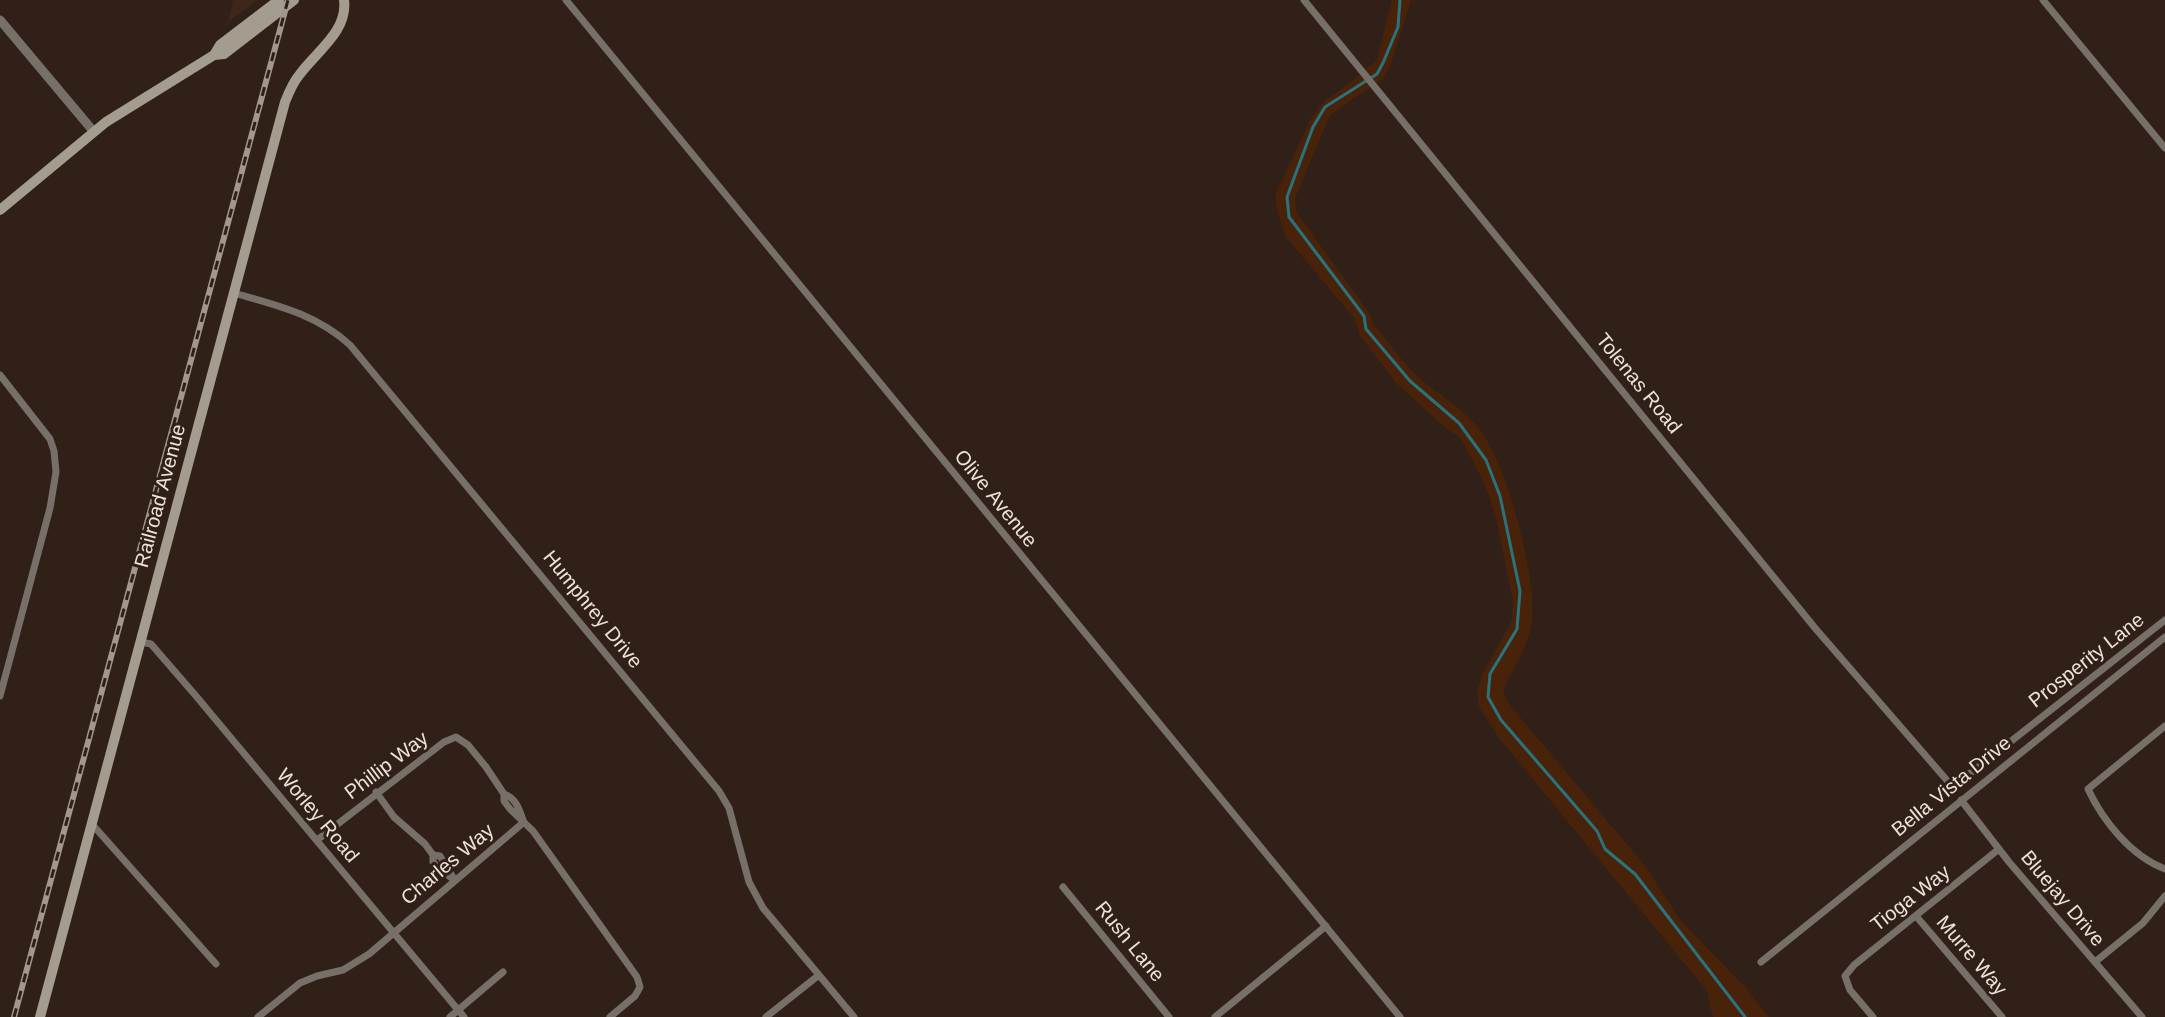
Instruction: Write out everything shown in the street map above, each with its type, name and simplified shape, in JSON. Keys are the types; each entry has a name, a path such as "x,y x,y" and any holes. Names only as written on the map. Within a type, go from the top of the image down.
{"main road":[{"path":"1,208 94,132 214,55 220,45 279,0"},
{"path":"214,55 224,54 294,0"},
{"name":"Railroad Avenue","path":"40,1017 291,86 335,33 343,19 344,0"}],"street":[{"name":"Olive Avenue","path":"566,0 1400,1017"},
{"name":"Tolenas Road","path":"1304,0 1815,628 1951,785"},
{"path":"2043,0 2165,148"},
{"path":"0,20 94,132"},
{"name":"Humphrey Drive","path":"234,293 288,307 335,331 350,345 719,791 729,808 749,882 763,908 854,1017"},
{"path":"0,375 50,439 56,472 50,508 0,696"},
{"name":"Prosperity Lane","path":"1951,785 1972,772 2165,620"},
{"name":"Bella Vista Drive","path":"1761,962 2165,637"},
{"name":"Worley Road","path":"141,642 151,644 464,1017"},
{"path":"2165,726 2088,789 2094,803 2131,848 2152,864 2165,869"},
{"name":"Phillip Way","path":"317,840 376,792 444,742 456,737 468,745 504,794 504,801 533,831 637,977 640,987 635,996 610,1017"},
{"path":"376,792 394,817 433,855 433,862 439,869 455,880"},
{"name":"Bluejay Drive","path":"1961,800 2142,1017"},
{"name":"Charles Way","path":"258,1017 300,983 343,970 369,954 524,822"},
{"path":"91,823 216,964"},
{"name":"Tioga Way","path":"1873,1017 1850,990 1845,976 1854,965 1999,849"},
{"name":"Rush Lane","path":"1063,887 1169,1017"},
{"path":"2095,962 2143,923 2165,896"},
{"name":"Murre Way","path":"1916,916 2002,1017"},
{"path":"1215,1017 1326,926"},
{"path":"450,1017 503,972"},
{"path":"766,1017 819,975"}],"shaded area":[{"path":"233,0 258,0 228,22"},
{"path":"1392,0 1411,0 1390,67 1382,79 1330,115 1295,198 1296,212 1370,314 1373,324 1412,371 1477,426 1499,464 1518,520 1533,604 1527,640 1503,690 1508,703 1646,867 1680,920 1744,986 1769,1017 1714,1017 1708,992 1499,738 1479,707 1477,690 1512,620 1513,602 1496,517 1483,480 1461,439 1396,383 1360,336 1355,319 1285,236 1275,195 1312,117 1325,100 1377,60"}],"waterway":[{"path":"1400,0 1398,27 1377,74 1325,107 1313,127 1287,197 1289,217 1364,316 1366,329 1410,381 1459,423 1486,460 1500,496 1520,591 1517,629 1490,674 1488,697 1501,720 1597,831 1605,849 1635,874 1745,1017"}],"railway":[{"path":"14,1017 288,0"}]}
